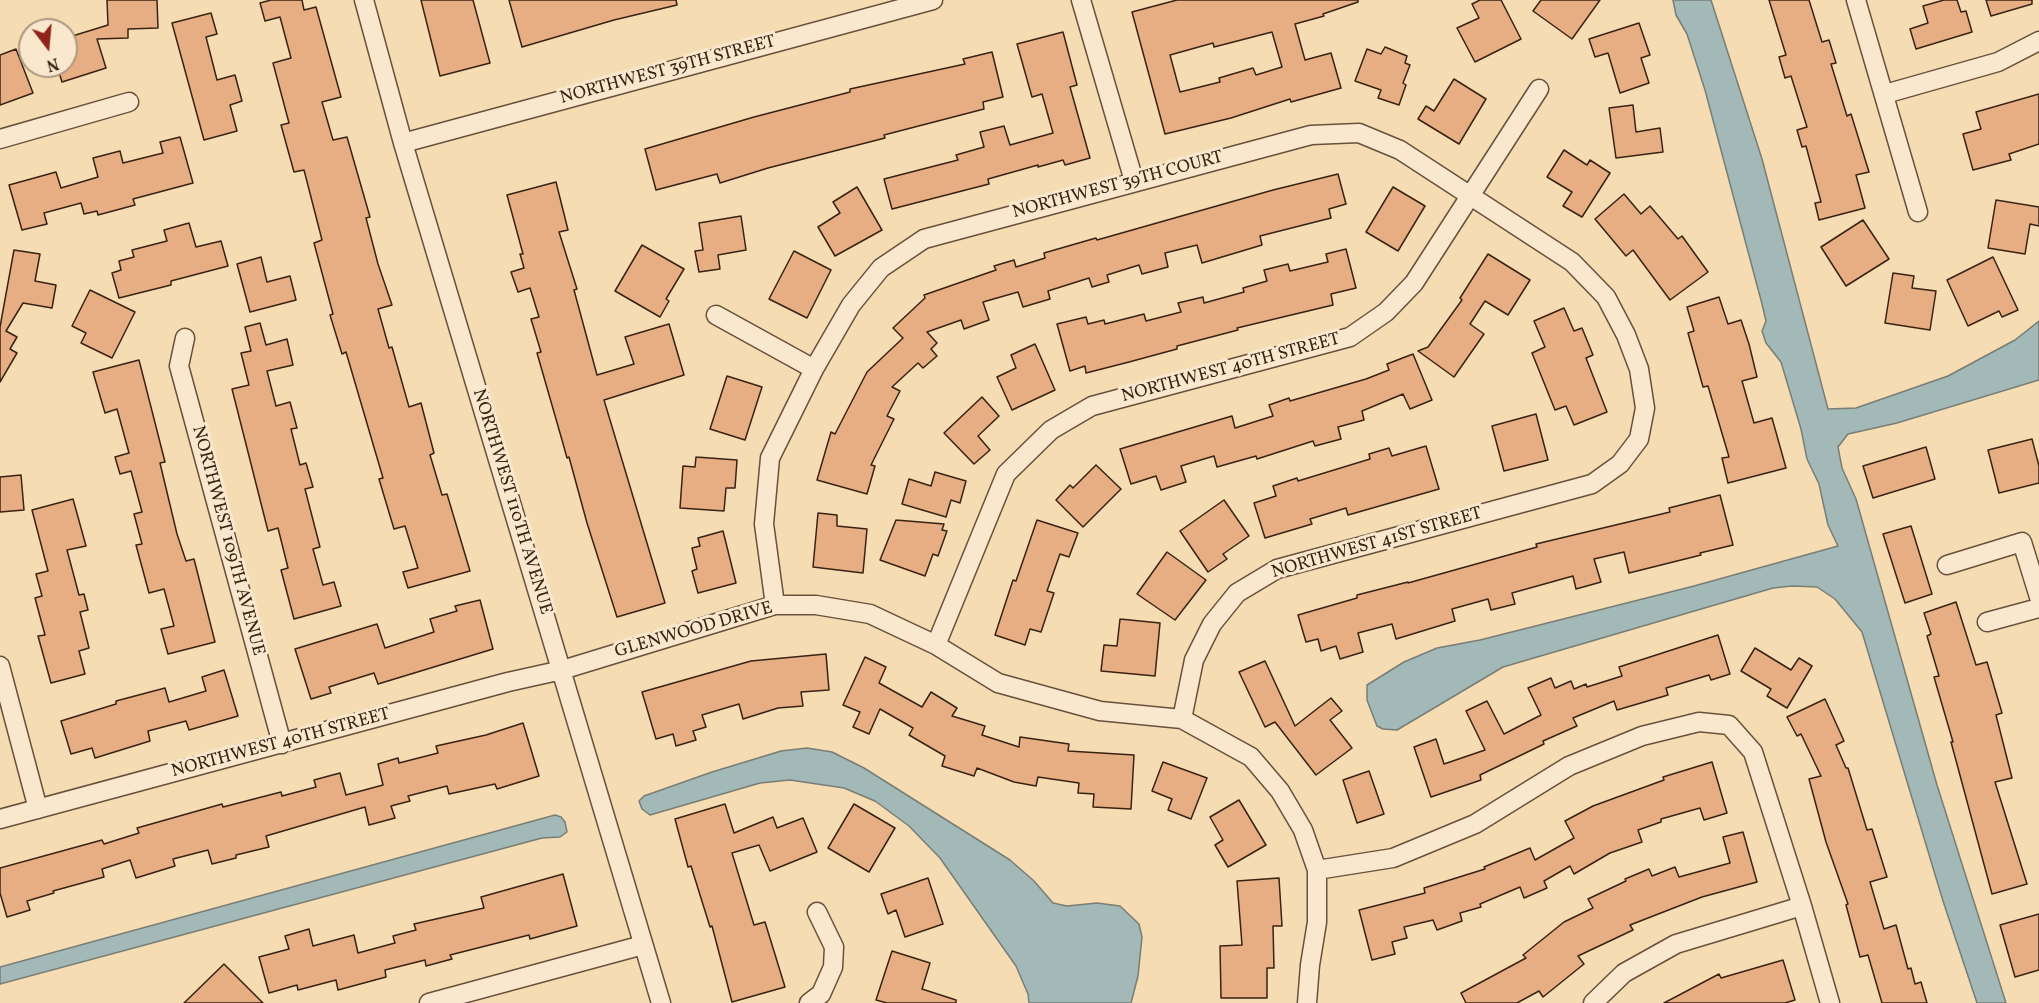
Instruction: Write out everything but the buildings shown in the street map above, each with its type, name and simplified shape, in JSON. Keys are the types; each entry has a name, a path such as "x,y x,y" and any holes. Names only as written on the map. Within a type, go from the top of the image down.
{"street":[{"name":"NORTHWEST 110TH AVENUE","path":"364,0 403,143 661,1003"},
{"name":"NORTHWEST 39TH STREET","path":"403,143 933,0"},
{"path":"1081,0 1134,181"},
{"path":"1856,0 1918,212"},
{"path":"1885,94 1998,62 2039,41"},
{"name":"NORTHWEST 40TH STREET","path":"936,645 1006,474 1051,430 1092,406 1350,337 1386,312 1414,283 1539,89"},
{"path":"0,139 129,102"},
{"name":"NORTHWEST 39TH COURT","path":"775,605 764,524 770,458 814,369 851,305 881,268 924,239 1311,135 1359,133 1400,150 1572,262 1606,297 1626,335 1639,369 1645,408 1639,439"},
{"path":"716,315 814,369"},
{"name":"NORTHWEST 109TH AVENUE","path":"185,338 178,366 282,744"},
{"name":"NORTHWEST 41ST STREET","path":"1182,719 1194,660 1212,624 1237,593 1276,569 1592,484 1620,464 1639,439"},
{"path":"1947,565 2022,542 2039,597"},
{"name":"GLENWOOD DRIVE","path":"562,670 775,605 816,605 870,614 936,645 998,683 1100,711 1182,719 1251,757 1280,792 1303,830 1317,870 1317,922 1307,1003"},
{"path":"1987,622 2039,608"},
{"path":"0,666 38,809"},
{"name":"NORTHWEST 40TH STREET","path":"0,819 508,682 562,670"},
{"path":"1317,870 1393,858 1475,824 1569,766 1642,736 1699,722 1729,725 1753,752 1830,1003"},
{"path":"1593,1003 1624,973 1676,944 1802,906"},
{"path":"809,1003 821,994 832,967 834,947 817,912"},
{"path":"429,1003 643,945"}],"water":[{"path":"1673,0 1711,0 1762,159 1828,409 1856,408 1948,376 2015,340 2039,321 2039,380 1897,423 1848,434 1838,447 1842,468 1856,499 1937,785 2006,1003 1977,1003 1943,901 1862,632 1835,599 1817,587 1773,588 1503,667 1397,730 1377,726 1367,700 1367,685 1404,662 1437,648 1480,640 1694,586 1838,546 1828,525 1819,484 1807,459 1801,429 1781,362 1766,343 1762,331 1766,321 1762,304 1705,90 1687,34 1676,15"},
{"path":"807,748 832,752 864,768 1010,860 1034,881 1053,903 1067,906 1097,903 1120,906 1139,924 1142,937 1138,976 1131,1003 1029,1003 1028,994 1016,966 940,858 909,826 875,801 844,788 790,780 760,783 650,815 642,809 639,801 644,796 712,772 781,751"},
{"path":"555,815 561,817 565,822 567,832 560,837 542,838 0,984 0,967"}]}
